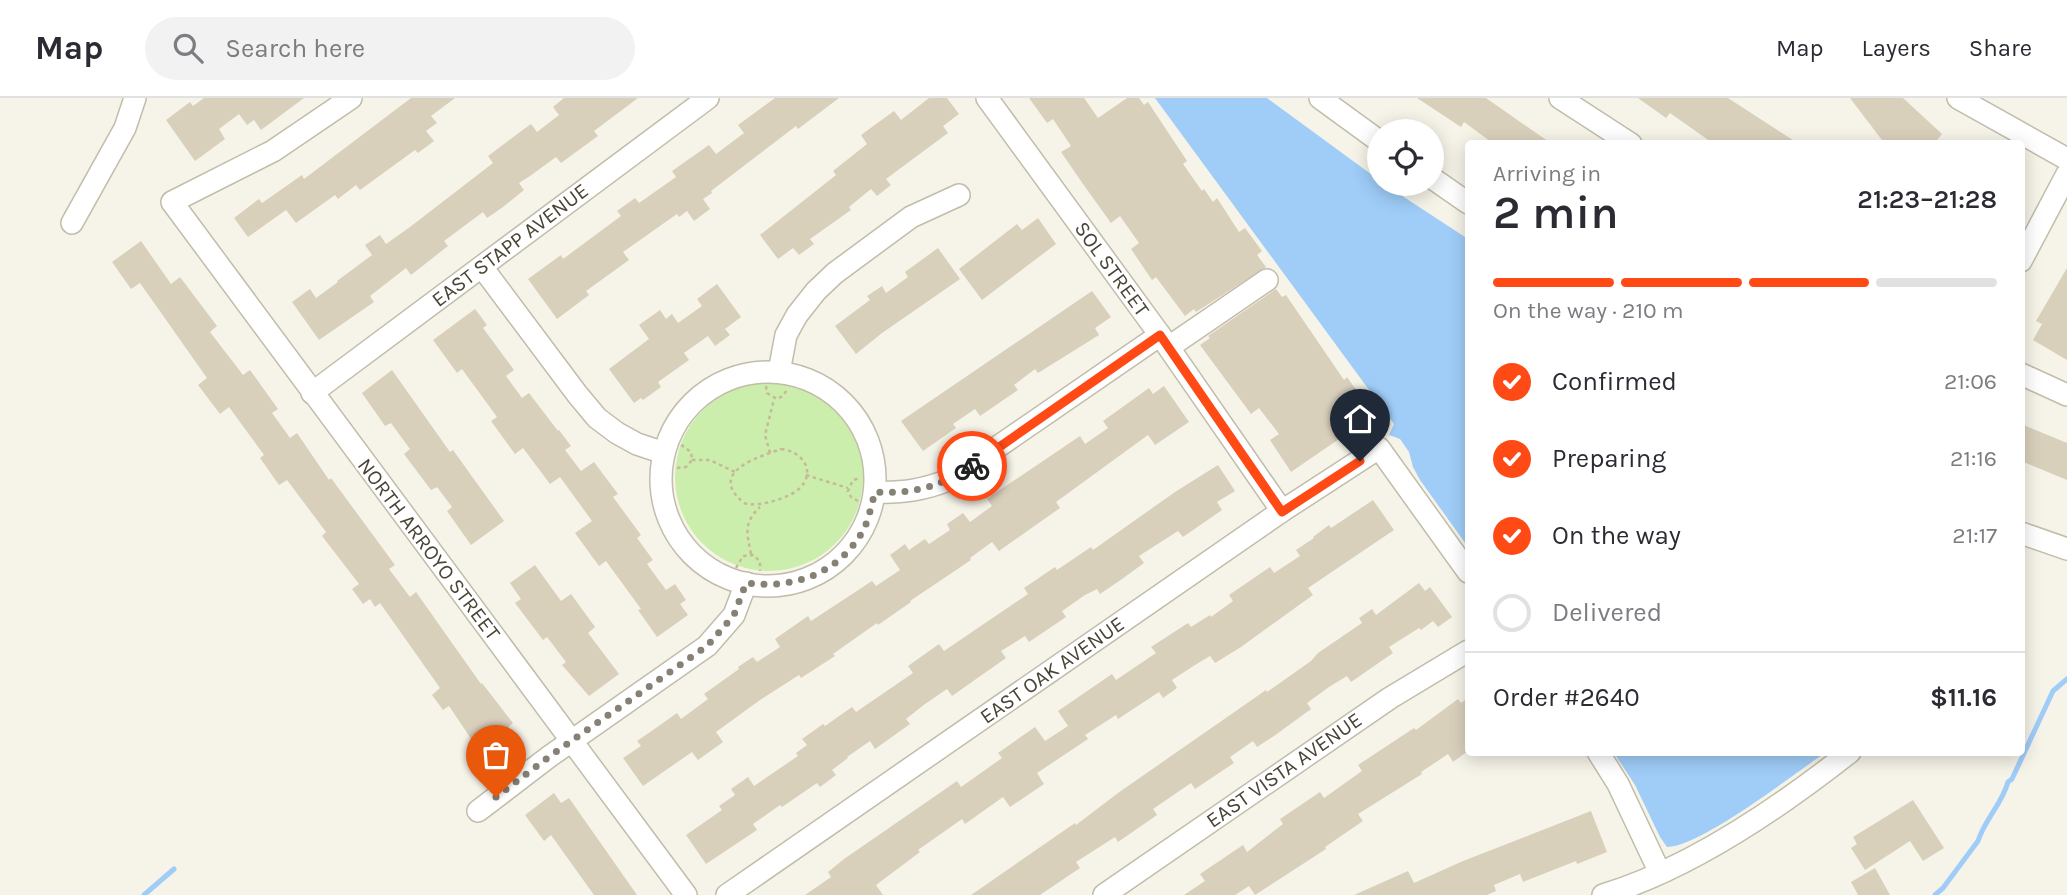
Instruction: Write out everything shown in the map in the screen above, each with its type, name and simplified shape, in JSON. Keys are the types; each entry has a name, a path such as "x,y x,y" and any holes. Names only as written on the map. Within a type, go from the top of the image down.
{"street":[{"path":"72,223 125,128 135,98"},
{"name":"NORTH ARROYO STREET","path":"351,98 273,151 172,202 686,895"},
{"name":"EAST STAPP AVENUE","path":"312,393 708,98"},
{"name":"SOL STREET","path":"986,98 1165,341 1282,512"},
{"path":"1320,98 1367,132"},
{"path":"1560,98 1625,140"},
{"path":"1958,98 2067,159"},
{"path":"2025,253 2067,174"},
{"path":"1444,186 1465,201"},
{"path":"779,372 786,335 816,290 911,218 958,195"},
{"path":"481,267 597,418 637,444 664,453"},
{"path":"875,492 907,493 950,480 1165,341 1267,280"},
{"path":"779,372 813,381 842,400 863,428 875,460 875,492 864,528 844,555 835,562 816,575 784,585 746,583 717,573 689,552 670,523 661,489 664,453 675,426 694,402 719,383 748,373 779,372"},
{"path":"2025,376 2067,395"},
{"name":"EAST OAK AVENUE","path":"727,895 1379,448 1465,568"},
{"path":"2025,535 2067,550"},
{"path":"478,811 707,646 734,615 746,583"},
{"name":"EAST VISTA AVENUE","path":"1104,895 1390,698 1465,653"},
{"path":"1600,756 1618,784 1660,873"},
{"path":"1603,895 1695,856 1741,829 1844,756"}],"path":[{"path":"770,453 765,435 774,398"},
{"path":"781,449 798,453 806,467 806,475 800,488 793,493 751,506 737,498 732,484 735,472 743,463 781,449"},
{"path":"692,460 710,460 735,472"},
{"path":"806,475 848,488"},
{"path":"751,555 746,537 747,526 752,514 762,504"}],"green space":[{"path":"769,383 787,384 805,390 836,410 856,441 862,459 862,495 856,513 836,544 805,564 787,570 769,571 751,570 733,564 702,544 682,513 676,495 675,477 676,459 682,441 702,410 733,390 751,384"}],"water":[{"path":"1155,98 1267,98 1367,171 1367,196 1402,196 1465,237 1465,543 1420,480 1409,452 1400,439 1389,435 1394,424"},
{"path":"1616,756 1821,756 1724,823 1682,844 1667,847 1635,785"}],"building":[{"path":"204,98 304,98 261,130 254,120 247,125 239,114 219,129 225,139 195,161 166,120 190,102 193,106"},
{"path":"411,98 455,98 431,116 437,123 426,131 434,141 418,153 415,150 360,190 356,185 338,199 335,195 296,223 286,210 248,237 234,218 259,199 262,203 302,175 304,179"},
{"path":"564,98 638,98 594,131 598,136 561,163 556,157 519,183 524,190 503,207 487,218 483,212 444,241 448,246 411,275 406,268 370,296 374,302 319,340 292,302 310,289 316,298 338,282 372,255 365,245 380,235 386,244 410,227 493,163 488,156 531,124 537,132 559,115 553,107"},
{"path":"775,98 839,98 798,129 796,126 711,191 712,193 703,199 710,209 694,221 687,211 679,217 677,214 623,252 629,260 586,291 589,295 557,319 528,279 561,255 563,259 621,216 617,211 635,198 639,203 676,177 672,171 709,145 716,154 744,133 738,125"},
{"path":"929,98 947,98 959,114 943,126 948,133 886,179 891,185 877,196 871,189 849,207 851,210 810,239 814,244 799,255 793,248 778,259 760,235 836,175 833,171 867,144 861,135 894,111 901,120"},
{"path":"1029,98 1084,98 1098,118 1127,98 1139,98 1144,105 1148,102 1187,161 1183,164 1202,191 1204,189 1213,202 1217,198 1239,232 1245,228 1262,251 1257,255 1266,267 1196,312 1194,309 1185,316 1156,277 1152,280 1131,249 1139,243 1120,216 1111,223 1061,152 1071,146 1053,119 1047,123"},
{"path":"1417,98 1486,98 1546,140 1489,140 1464,122 1461,127"},
{"path":"1638,98 1728,98 1793,140 1708,140 1670,113 1666,118"},
{"path":"1850,98 1903,98 1942,134 1937,140 1882,140"},
{"path":"1038,218 1056,244 982,300 959,269 1017,224 1022,230"},
{"path":"141,241 171,284 180,277 217,326 210,332 243,375 250,370 278,409 272,413 290,438 297,433 329,480 331,478 395,565 389,569 410,597 416,592 481,684 513,723 507,728 515,739 486,761 449,706 443,710 432,695 440,688 380,603 375,607 370,599 363,604 352,589 359,584 322,536 326,532 287,480 279,485 260,458 264,455 229,407 220,414 198,385 207,378 140,283 131,289 112,262"},
{"path":"938,248 960,279 856,354 835,326 870,300 867,296 882,286 886,293 908,277 905,272"},
{"path":"2067,268 2067,360 2033,340 2042,324 2036,321"},
{"path":"717,284 741,317 725,329 730,335 715,346 708,336 684,353 689,360 658,382 661,387 634,403 609,369 649,339 639,325 660,310 666,319 672,314 678,323 702,306 697,299"},
{"path":"1276,289 1282,297 1286,295 1344,380 1347,377 1374,415 1291,472 1270,440 1279,434 1259,408 1251,414 1200,345 1210,338 1208,336"},
{"path":"1092,291 1111,317 1095,328 1099,335 1038,373 1035,369 1014,385 1018,390 980,416 975,409 953,424 956,428 923,451 901,421"},
{"path":"475,309 487,325 483,328 514,370 506,376 522,398 529,393 559,430 571,446 565,450 581,471 594,462 618,494 613,497 641,535 637,538 653,560 647,564 666,590 675,584 686,600 680,604 688,615 657,637 638,610 641,609 606,561 599,566 575,533 592,521 560,477 550,484 523,448 515,454 491,421 497,417 462,369 457,373 433,340"},
{"path":"392,370 450,452 453,450 504,521 471,545 447,511 452,507 437,487 431,490 404,454 410,449 391,423 385,426 362,393"},
{"path":"1164,386 1189,422 1155,445 1148,435 1056,502 1060,508 999,551 992,542 970,558 971,560 833,654 835,656 801,678 799,675 716,732 723,742 698,760 692,752 643,786 623,758 641,746 637,741 677,713 681,719 708,699 704,694 753,657 757,662 780,647 775,639 808,616 811,621 872,581 876,586 900,570 890,555 905,544 909,550 925,539 929,544 950,530 947,524 963,513 970,522 992,506 987,499 1080,436 1085,444 1108,428 1103,421 1149,388 1153,394"},
{"path":"2025,426 2067,443 2067,480 2025,463"},
{"path":"1218,465 1235,491 1217,502 1222,510 1183,537 1178,531 1139,556 1144,563 1122,579 1100,594 1097,589 1085,595 1062,611 1066,617 1029,642 1025,636 1001,651 1006,658 952,696 947,689 925,704 906,719 910,724 875,749 870,741 832,770 836,775 820,787 817,783 782,807 780,805 753,824 757,830 706,864 686,835 722,810 719,806 735,795 731,789 748,777 754,786 798,756 796,753 807,745 802,739 823,724 825,726 852,707 856,712 913,673 908,666 939,644 944,651 1028,594 1024,588 1091,547 1093,550"},
{"path":"1373,500 1394,530 1308,588 1313,595 1241,647 1215,663 1210,656 1172,680 1177,688 1163,698 1159,692 1118,719 1116,715 1085,735 1088,739 1037,773 1044,784 1010,807 1003,797 965,824 962,819 918,850 920,852 876,885 883,895 805,895 831,877 828,872 844,859 957,781 961,787 1002,758 998,753 1035,727 1045,741 1068,726 1058,711 1112,674 1116,680 1156,653 1151,647 1188,623 1191,627 1210,615 1211,617 1233,601 1229,595 1270,567 1274,573 1300,556 1296,550 1329,525 1331,528"},
{"path":"535,565 561,601 571,594 595,627 588,633 619,674 589,696 562,665 566,662 547,637 543,640 515,603 521,599 510,583"},
{"path":"1419,583 1425,591 1430,587 1452,617 1438,627 1433,621 1421,630 1419,628 1389,647 1393,653 1351,682 1347,676 1329,687 1307,703 1311,709 1274,736 1257,747 1253,741 1230,757 1234,763 1195,789 1191,783 1153,809 1157,815 1118,842 1115,837 1076,862 1080,868 1040,895 971,895 1311,661 1318,653 1362,623 1359,618 1372,609 1376,615"},
{"path":"1458,699 1461,703 1465,700 1465,753 1453,762 1448,754 1421,772 1422,774 1358,814 1363,821 1325,847 1326,849 1255,895 1249,886 1235,895 1184,895 1205,881 1200,874 1243,845 1247,852 1283,824 1280,819 1320,792 1324,798 1362,771 1358,765 1414,728 1416,730"},
{"path":"554,793 561,803 569,798 637,895 594,895 551,835 544,841 525,815"},
{"path":"1913,800 1944,848 1923,861 1910,841 1865,870 1851,848 1857,844 1853,837"},
{"path":"1591,811 1607,852 1577,864 1576,861 1523,882 1520,874 1494,885 1496,891 1487,895 1354,895 1408,871 1414,883"},
{"path":"1875,868 1890,895 1858,895 1851,882"}],"waterway":[{"path":"2025,751 2053,691 2067,679"},
{"path":"1935,895 1978,841 2023,756"},
{"path":"144,895 174,869"}],"way so far":[{"path":"496,797 707,646 734,615 746,583 784,585 816,575 844,555 864,528 875,492 907,493 928,488 950,480 972,466"}],"route":[{"path":"972,466 1160,335 1282,512 1360,461"}]}
